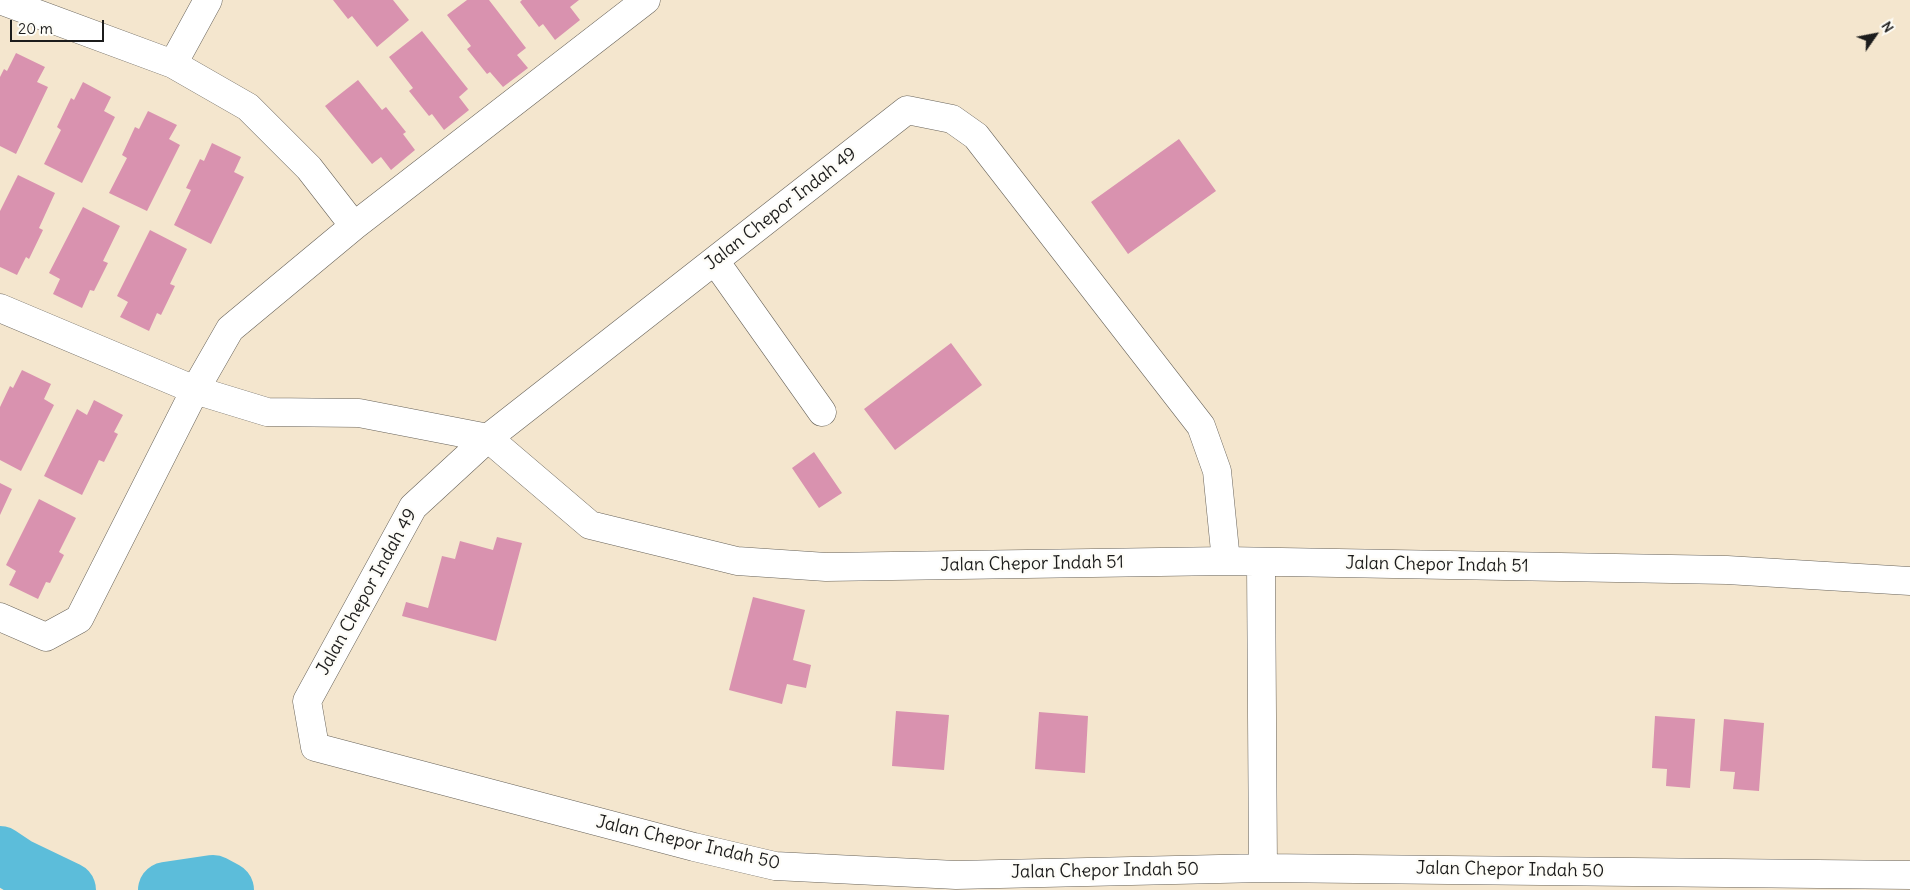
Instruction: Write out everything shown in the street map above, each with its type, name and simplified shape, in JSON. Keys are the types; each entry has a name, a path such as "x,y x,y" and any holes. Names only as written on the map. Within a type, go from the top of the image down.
{"street":[{"path":"0,0 173,64 248,107 309,168 354,226"},
{"path":"173,64 208,0"},
{"path":"0,617 46,637 79,619 195,390 230,329 354,226 646,0"},
{"name":"Jalan Chepor Indah 49","path":"315,747 308,701 413,506 488,438 907,110 952,119 976,136 1200,426 1217,471 1226,561"},
{"path":"715,261 822,412"},
{"name":"Jalan Chepor Indah 51","path":"0,308 195,390 267,412 359,413 488,438 590,525 737,561 826,567 1226,561 1727,570 1910,581"},
{"path":"1261,562 1263,868"},
{"name":"Jalan Chepor Indah 50","path":"315,747 694,847 775,866 956,875 1263,868 1910,875"}],"building":[{"path":"333,0 393,0 409,20 377,47 352,16 348,19"},
{"path":"467,0 489,0 526,48 517,55 528,68 503,87 490,72 487,74 467,49 471,46 447,15"},
{"path":"522,0 579,0 570,7 580,20 555,40 543,24 539,27 520,2"},
{"path":"422,31 468,89 459,97 469,110 444,130 432,114 429,116 409,91 413,88 389,57"},
{"path":"16,53 45,67 37,82 48,87 16,154 0,146 0,77 4,69 7,71"},
{"path":"358,80 382,110 386,107 406,132 403,134 415,150 391,170 381,157 372,164 325,106"},
{"path":"83,82 111,97 104,111 115,117 82,183 44,164 61,130 57,127 71,98 74,100"},
{"path":"148,111 177,125 169,139 180,145 147,211 109,193 127,158 122,155 135,127 139,129"},
{"path":"1179,139 1216,191 1128,254 1091,202"},
{"path":"212,143 241,157 234,172 244,177 211,244 174,225 191,190 186,188 200,159 204,161"},
{"path":"18,175 55,193 39,228 43,230 29,259 26,257 17,275 0,267 0,211"},
{"path":"83,207 120,226 103,261 108,263 94,291 90,290 82,308 53,294 60,279 49,273"},
{"path":"150,230 187,249 170,284 175,286 161,315 157,313 149,331 120,317 128,302 117,296"},
{"path":"951,343 982,385 895,450 864,409"},
{"path":"22,370 51,384 44,399 54,405 21,471 0,460 0,407 10,386 13,388"},
{"path":"94,400 123,415 114,432 118,434 104,462 99,460 82,495 44,476 77,409 87,415"},
{"path":"814,452 842,493 819,508 792,468"},
{"path":"0,483 12,489 0,515"},
{"path":"39,499 76,518 59,552 64,555 50,583 46,582 38,599 9,585 16,571 6,565"},
{"path":"497,537 522,543 496,641 402,616 406,602 428,608 442,556 455,559 460,541 493,550"},
{"path":"753,597 805,610 793,660 811,665 806,688 787,684 782,704 729,690"},
{"path":"896,711 949,715 944,770 892,766"},
{"path":"1039,712 1088,716 1085,773 1035,769"},
{"path":"1655,716 1695,719 1690,788 1666,786 1667,769 1652,768"},
{"path":"1724,719 1764,723 1759,791 1733,789 1735,772 1720,771"}],"waterway":[{"path":"0,854 18,866 68,890"},
{"path":"166,890 213,883 226,890"}]}
